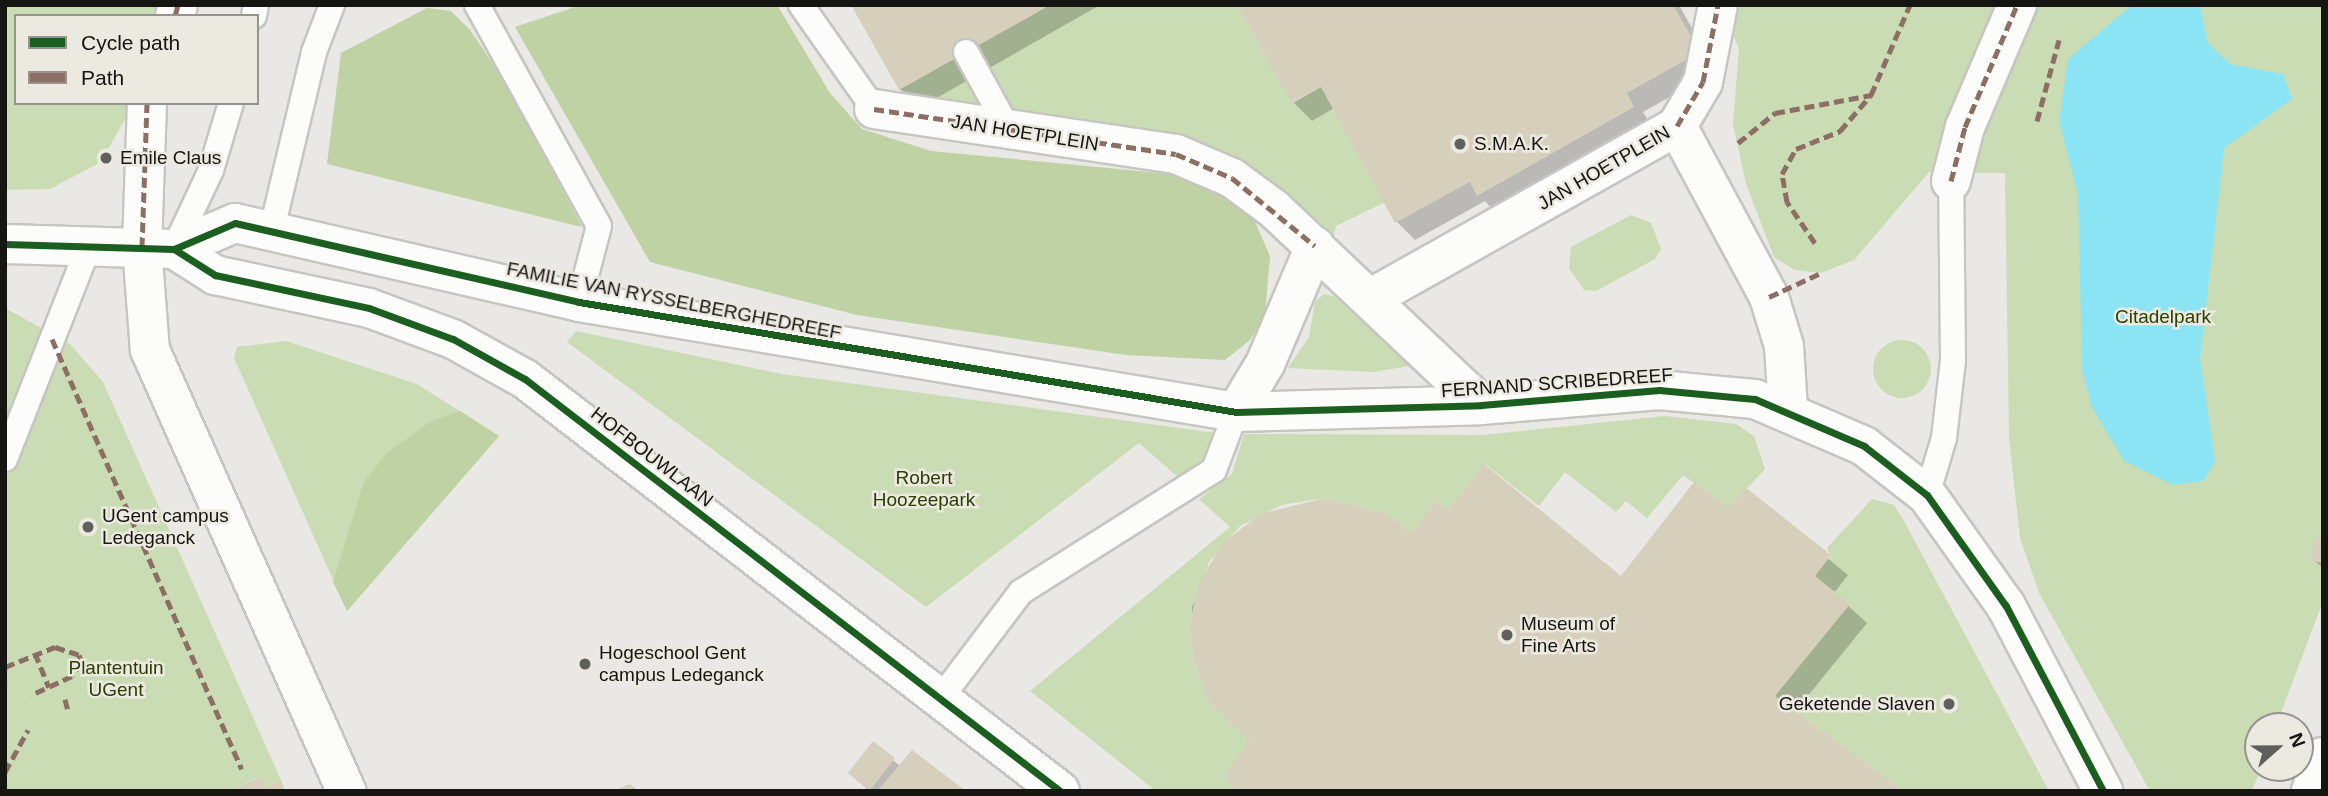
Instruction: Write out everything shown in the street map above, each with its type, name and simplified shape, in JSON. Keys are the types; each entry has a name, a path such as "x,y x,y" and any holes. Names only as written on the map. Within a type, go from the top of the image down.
{"main road":[{"path":"1677,126 1703,82 1718,5"},
{"path":"1951,181 1965,127 2017,5"},
{"path":"147,105 158,248 150,350 346,791"},
{"name":"JAN HOETPLEIN","path":"874,109 1011,134 1176,154 1232,178 1315,246 1481,405"},
{"name":"JAN HOETPLEIN","path":"1371,298 1677,126 1769,297 1784,346 1788,410"},
{"name":"FAMILIE VAN RYSSELBERGHEDREEF","path":"158,248 235,223 579,302 1236,412"},
{"path":"5,244 158,248"},
{"path":"1236,412 1265,364 1315,246"},
{"name":"HOFBOUWLAAN","path":"158,248 215,275 369,309 453,338 525,379 1060,791"},
{"name":"FERNAND SCRIBEDREEF","path":"1236,412 1481,405 1711,390 1788,410 1864,446 1927,495 2006,606 2104,791"},
{"path":"2311,791 2323,757"}],"lane":[{"path":"271,233 314,52 332,5"},
{"path":"477,5 599,226 579,302"},
{"path":"801,5 874,109"},
{"path":"967,52 1011,134"},
{"path":"158,248 211,170 230,105"},
{"path":"1927,495 1944,438 1953,360 1951,181"},
{"path":"5,459 89,246"},
{"path":"940,699 1021,592 1214,470 1236,412"}],"green space":[{"path":"5,5 162,5 160,14 14,14 14,105 133,105 101,162 50,189 5,190"},
{"path":"581,5 777,5 830,93 862,129 931,151 1170,174 1218,193 1253,217 1270,256 1265,315 1250,340 1225,360 1126,355 857,315 650,262 515,27"},
{"path":"1050,5 1237,5 1292,103 1321,87 1385,202 1336,226 1333,239 1283,189 1232,155 1170,137 899,90"},
{"name":"Citadelpark","path":"1718,5 2323,5 2323,601 2281,712 2244,712 2244,782 2256,782 2252,791 2150,791 2039,593 2020,538 2009,438 2005,173 1929,172 1854,260 1821,273 1795,270 1774,257 1746,184 1733,124 1739,48"},
{"path":"427,8 451,11 470,30 503,79 582,227 327,164 341,53"},
{"path":"1631,215 1651,223 1661,249 1655,259 1596,291 1584,290 1569,268 1571,247"},
{"path":"1324,294 1334,296 1409,366 1373,372 1288,368 1309,337 1315,302"},
{"name":"Plantentuin UGent","path":"5,308 70,344 103,382 281,780 266,787 261,776 229,791 5,791"},
{"name":"Robert Hoozeepark","path":"576,331 782,374 1216,433 1209,454 1180,479 1139,443 926,607 567,342"},
{"path":"1902,340 1913,342 1926,353 1931,369 1929,380 1918,393 1902,398 1891,396 1878,385 1873,369 1875,358 1886,345"},
{"path":"286,341 417,384 499,436 347,611 234,358 237,347"},
{"path":"460,411 499,436 347,611 333,582 364,482 386,454 431,421"},
{"path":"1665,416 1736,424 1754,436 1765,469 1729,508 1683,475 1647,518 1626,501 1616,512 1565,472 1539,506 1485,464 1448,510 1436,501 1412,532 1385,513 1325,498 1281,505 1240,526 1209,562 1189,626 1194,662 1209,701 1249,741 1235,791 1156,791 1030,691 1230,527 1199,499 1232,474 1244,434 1484,435"},
{"path":"1872,499 1894,505 1904,521 2049,791 1904,791 1775,696 1850,604 1815,576 1831,556 1827,548"}],"water":[{"path":"2132,5 2200,5 2207,42 2230,64 2283,74 2292,99 2224,148 2200,359 2215,461 2203,481 2173,485 2124,461 2092,408 2082,370 2078,195 2059,121 2068,59"}],"building":[{"path":"851,5 1050,5 899,90"},
{"name":"S.M.A.K.","path":"1237,5 1673,5 1700,52 1627,93 1634,107 1477,196 1470,182 1395,223 1321,87 1292,104"},
{"name":"Museum of Fine Arts","path":"1484,464 1621,576 1694,482 1729,508 1745,487 1831,555 1815,576 1850,604 1775,696 1904,791 1235,791 1224,776 1249,741 1209,701 1194,662 1189,626 1199,583 1222,544 1260,514 1325,498 1385,513 1412,532 1436,501 1448,510"},
{"path":"2314,537 2323,539 2323,563 2310,561"},
{"path":"873,741 895,758 870,791 848,773"},
{"path":"912,750 966,791 877,791"},
{"path":"262,776 266,787 281,780 285,791 229,791"},
{"path":"630,784 639,791 613,791"}],"marked path":[{"path":"176,14 178,5"},
{"path":"1677,126 1703,82 1718,5"},
{"path":"1815,243 1787,202 1782,174 1796,149 1840,131 1871,95 1910,5"},
{"path":"1951,181 1965,127 2017,5"},
{"path":"2037,121 2059,40"},
{"path":"1738,143 1775,113 1871,95"},
{"path":"142,247 147,105"},
{"path":"874,109 1176,154 1232,178 1315,246"},
{"path":"1769,297 1821,273"},
{"path":"52,339 242,769"},
{"path":"5,667 55,647 79,655 82,662 72,676 31,695"},
{"path":"35,653 49,687"},
{"path":"65,699 68,711"},
{"path":"5,772 28,730"}],"cycle path":[{"path":"5,244 174,249 235,223 579,302 1236,412 1481,405 1659,390 1755,399 1864,446 1927,495 2006,606 2103,791"},
{"path":"174,249 215,275 369,308 453,339 525,379 1060,791"}],"place":[{"name":"S.M.A.K.","path":"1460,144"},
{"name":"Emile Claus","path":"106,158"},
{"name":"UGent campus Ledeganck","path":"88,527"},
{"name":"Museum of Fine Arts","path":"1507,635"},
{"name":"Hogeschool Gent campus Ledeganck","path":"585,664"},
{"name":"Geketende Slaven","path":"1949,704"}]}
